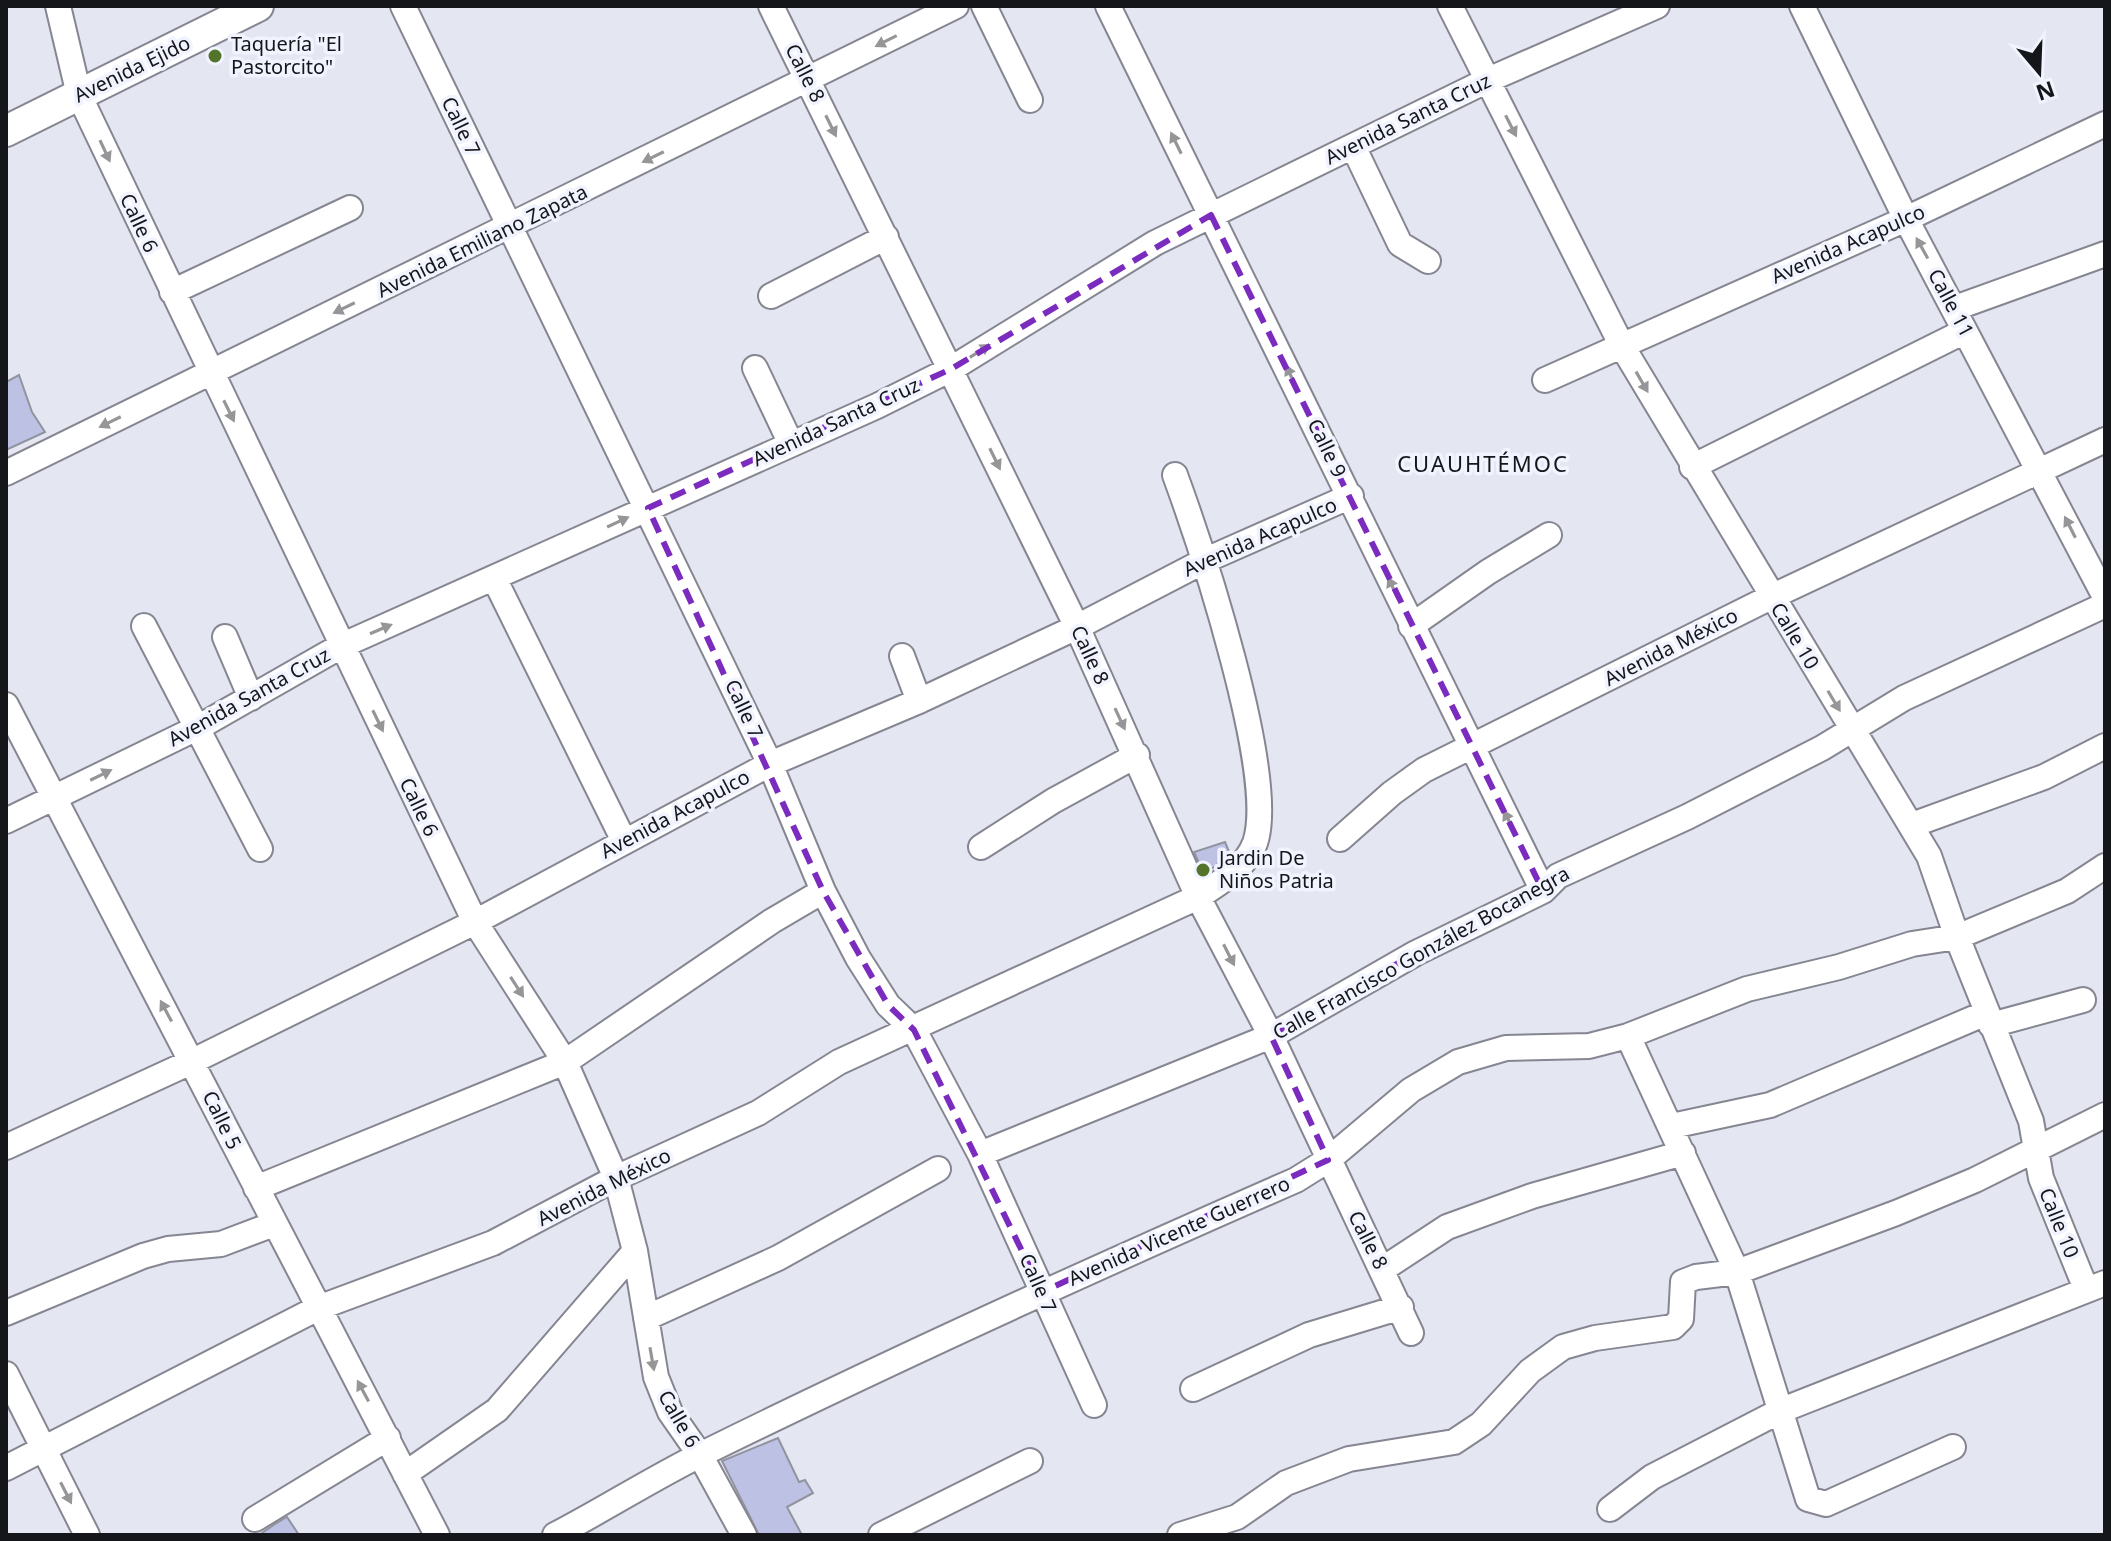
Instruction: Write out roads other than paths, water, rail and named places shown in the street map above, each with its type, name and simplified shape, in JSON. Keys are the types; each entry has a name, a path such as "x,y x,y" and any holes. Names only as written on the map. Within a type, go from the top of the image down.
{"main road":[{"name":"Avenida Ejido","path":"6,131 76,88 225,6"},
{"name":"Avenida Ejido","path":"6,114 76,88 258,6"}],"street":[{"name":"Calle 6","path":"58,6 76,88 341,646 475,922 565,1062 616,1178 635,1251 656,1377 670,1412 700,1455 744,1535"},
{"name":"Calle 7","path":"403,6 770,764 823,891 888,1005 914,1030 980,1154 1094,1405"},
{"name":"Calle 8","path":"771,6 1077,627 1137,755 1198,897 1271,1036 1411,1333"},
{"name":"Avenida Emiliano Zapata","path":"6,473 511,228 956,6"},
{"path":"984,6 1030,100"},
{"name":"Calle 9","path":"1108,6 1543,891"},
{"name":"Calle 10","path":"1450,6 1622,346 1692,467 1929,856 1957,937 2031,1121 2041,1178 2095,1286"},
{"name":"Avenida Santa Cruz","path":"6,821 199,727 341,646 495,580 951,369 1155,243 1488,80 1657,6"},
{"name":"Calle 11","path":"1802,6 1906,219 2105,597"},
{"name":"Avenida Acapulco","path":"1545,380 1906,219 2105,124"},
{"path":"1353,146 1400,244 1428,261"},
{"path":"172,292 350,208"},
{"path":"771,296 886,237"},
{"path":"1692,467 1960,320 2105,254"},
{"path":"755,368 791,444"},
{"name":"Avenida México","path":"1340,839 1392,793 1424,770 1771,597 2042,473 2105,440"},
{"name":"Avenida México","path":"6,1468 318,1308 453,1261 616,1178 758,1113 839,1062 1198,897 1237,871 1255,843 1260,802 1255,758 1206,560 1175,475"},
{"name":"Avenida Acapulco","path":"6,1147 193,1061 475,922 770,764 919,701 1077,627 1206,560 1351,496"},
{"path":"1411,626 1488,572 1549,535"},
{"path":"495,580 624,841"},
{"name":"Calle Francisco González Bocanegra","path":"980,1154 1271,1036 1416,953 1543,891 1558,876 1687,817 1822,748 1850,728 1904,698 2105,605"},
{"path":"144,626 260,849"},
{"path":"225,637 251,698"},
{"path":"902,656 919,701"},
{"name":"Calle 5","path":"6,705 437,1535"},
{"path":"1912,825 2044,777 2105,746"},
{"path":"981,847 1053,801 1137,755"},
{"name":"Avenida Vicente Guerrero","path":"555,1535 700,1455 1042,1292 1296,1180 1328,1160 1411,1090 1458,1062 1506,1048 1589,1046 1628,1036 1747,989 1839,967 1912,944 1957,937 2067,891 2105,866"},
{"path":"256,1188 565,1062 725,952 823,891"},
{"path":"1672,1126 1770,1105 1989,1019 2083,1000"},
{"path":"1628,1036 1737,1272 1808,1499 1826,1504 1953,1447"},
{"path":"1180,1535 1237,1517 1286,1483 1349,1459 1454,1442 1481,1424 1530,1371 1563,1347 1595,1338 1673,1327 1681,1319 1683,1282 1696,1277 1737,1272 1909,1208 2105,1115"},
{"path":"1383,1269 1447,1227 1532,1196 1683,1153"},
{"path":"646,1318 778,1258 938,1169"},
{"path":"6,1313 143,1256 168,1249 221,1244 274,1224"},
{"path":"405,1474 497,1410 635,1251"},
{"path":"1610,1509 1652,1477 1782,1410 2095,1286"},
{"path":"1193,1389 1309,1335 1401,1307"},
{"path":"6,1374 87,1535"},
{"path":"255,1519 388,1438"},
{"path":"881,1535 1030,1461"}],"place":[{"name":"Taquería \"El Pastorcito\"","path":"215,56"},
{"name":"Jardin De Niños Patria","path":"1203,870"}],"district":[{"name":"CUAUHTÉMOC","path":"1483,464"}]}
